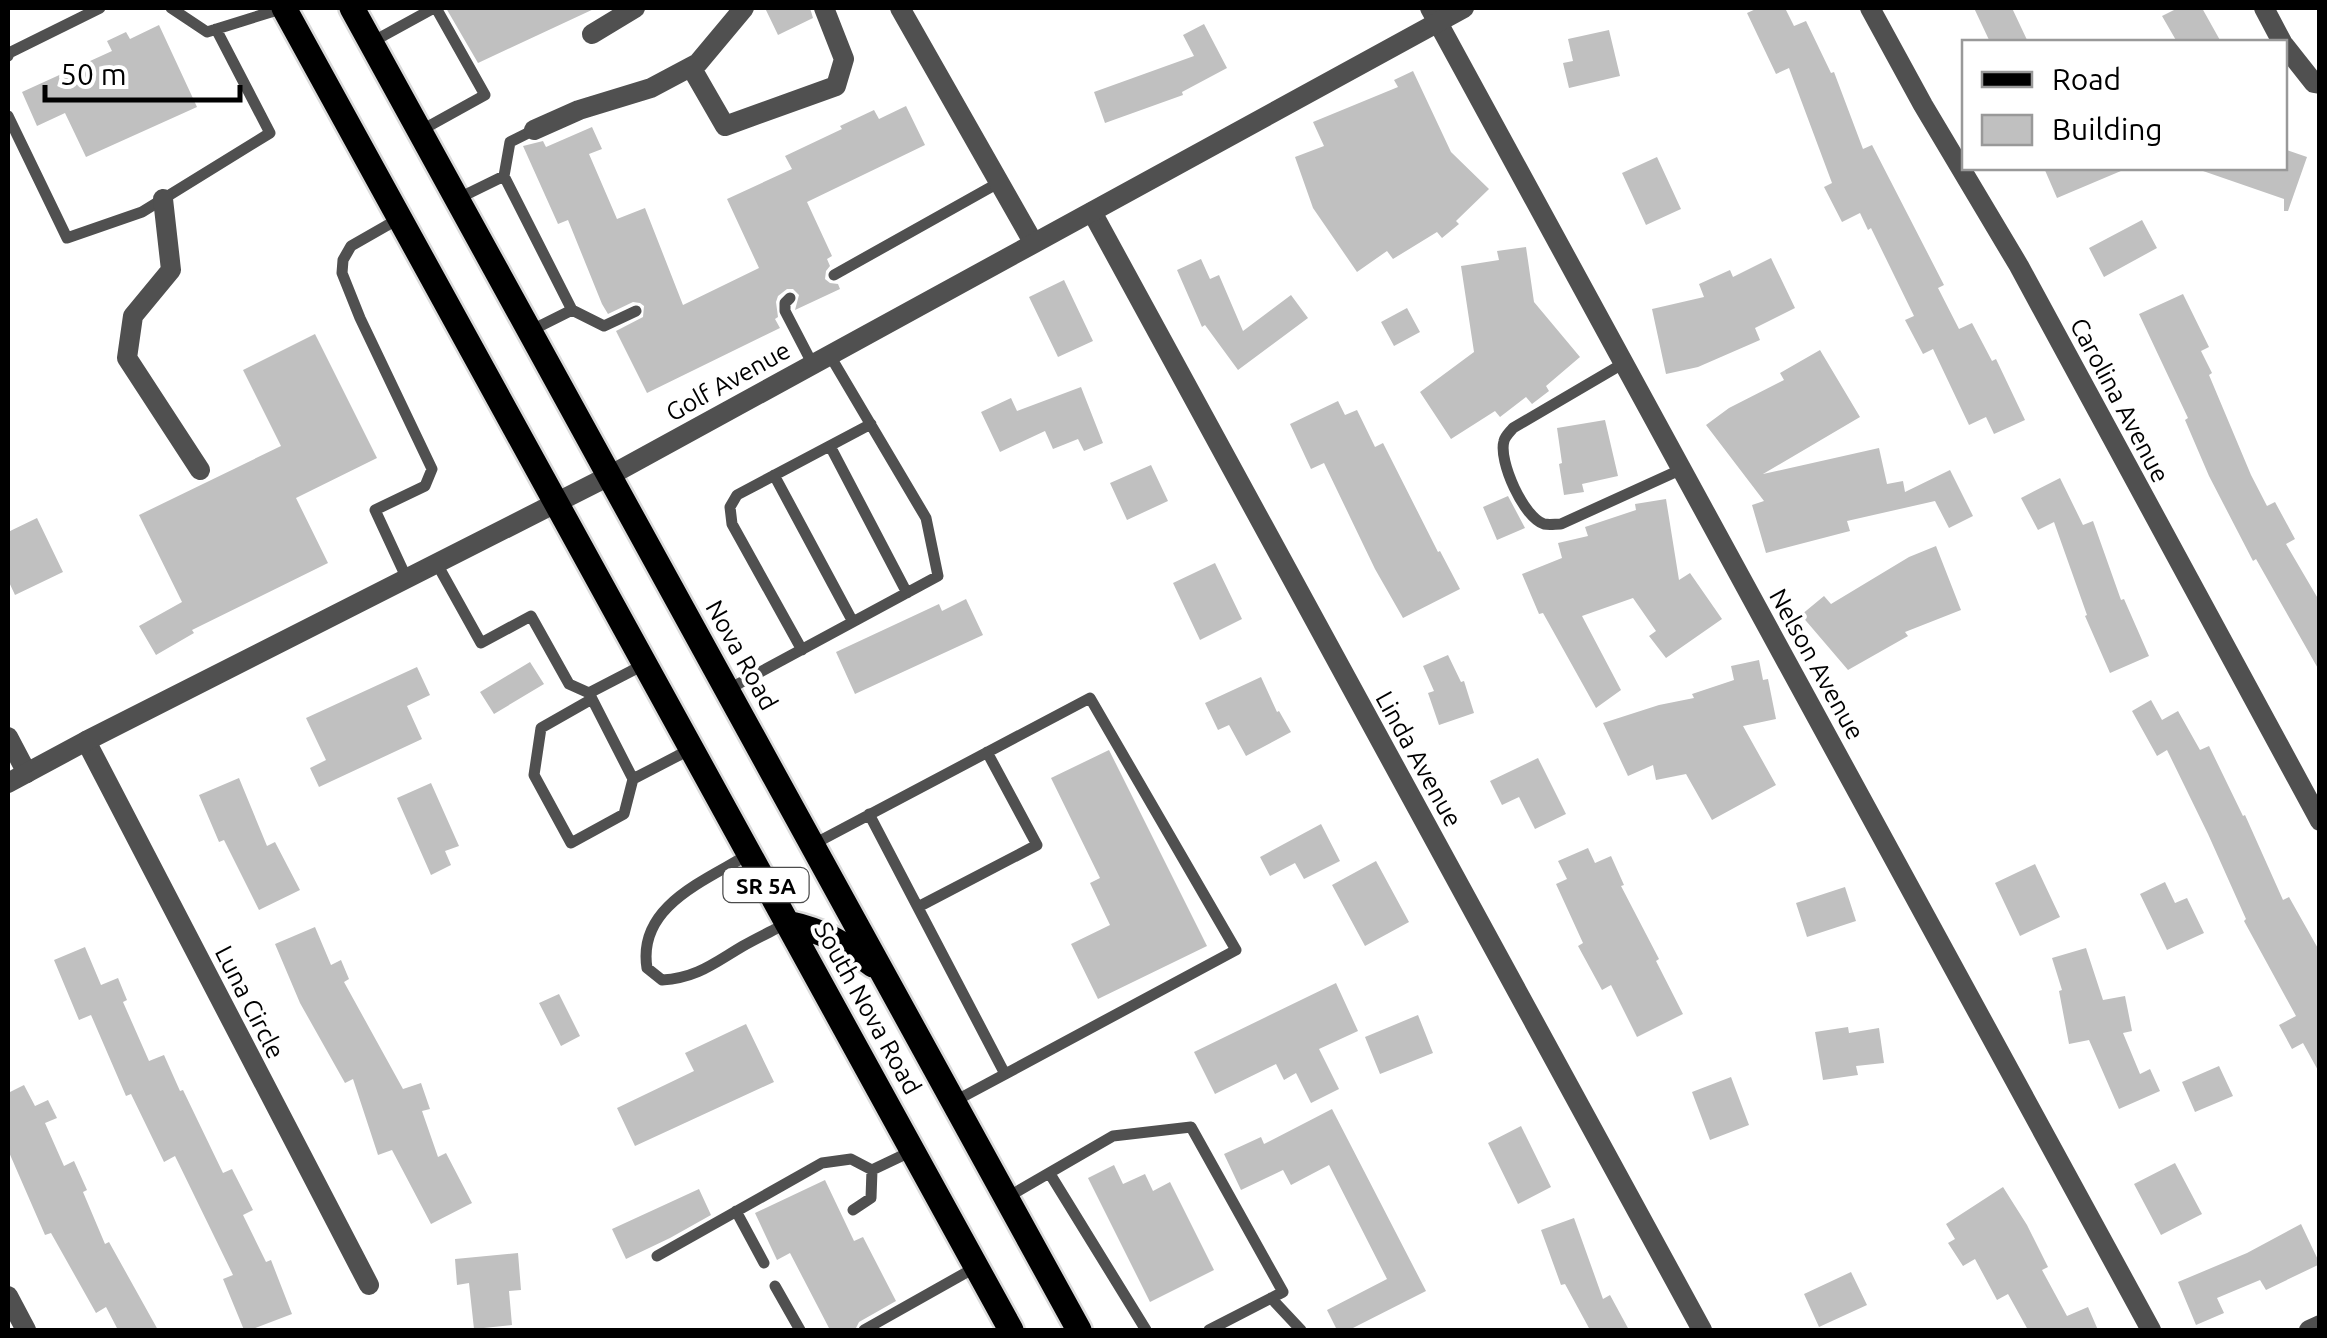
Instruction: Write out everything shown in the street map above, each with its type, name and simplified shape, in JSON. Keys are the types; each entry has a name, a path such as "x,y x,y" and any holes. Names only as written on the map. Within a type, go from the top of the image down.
{"main road":[{"name":"SR 5A","path":"284,8 556,504"},
{"name":"Nova Road","path":"352,8 1079,1330"},
{"name":"South Nova Road","path":"556,504 1011,1330"},
{"path":"787,924 836,938 881,971"}],"street":[{"path":"592,34 635,8"},
{"path":"534,130 579,110 651,88 698,64 744,8"},
{"path":"692,67 725,126 836,86 844,59 824,8"},
{"path":"900,8 1033,242"},
{"name":"Golf Avenue","path":"8,784 609,476 1092,212 1434,15 1464,8"},
{"name":"Carolina Avenue","path":"1870,8 1962,169"},
{"path":"2264,8 2282,40"},
{"name":"Nelson Avenue","path":"1434,15 2151,1330"},
{"path":"2287,48 2317,83"},
{"name":"Carolina Avenue","path":"1962,170 2019,266 2320,821"},
{"path":"163,199 171,270 133,316 127,358 200,470"},
{"name":"Linda Avenue","path":"1092,212 1702,1330"},
{"path":"8,736 27,773"},
{"name":"Luna Circle","path":"86,741 370,1286"},
{"path":"8,1296 26,1330"},
{"path":"2309,1330 2320,1325"}],"lane":[{"path":"8,56 100,8"},
{"path":"171,8 206,32 284,8"},
{"path":"371,42 435,8 484,94 420,131"},
{"path":"8,116 68,238 142,212 270,133 216,30"},
{"path":"534,130 510,142 504,176 572,310 604,326 636,311"},
{"path":"457,200 504,176"},
{"path":"834,275 1000,182"},
{"path":"400,218 352,246 343,260 342,273 432,468 425,486 375,510 407,579"},
{"path":"727,690 938,576 926,518 871,424 785,311 790,298"},
{"path":"530,331 572,310"},
{"path":"1624,363 1513,428 1503,442 1505,468 1520,498 1534,517 1545,524 1560,524 1682,469"},
{"path":"802,650 732,524 730,507 737,494 871,424"},
{"path":"830,446 907,592"},
{"path":"774,475 853,622"},
{"path":"437,564 481,644 531,616 568,684 590,696 633,779 624,814 571,843 534,775 541,728 590,696 644,664"},
{"path":"812,845 1090,698 1236,950 953,1102"},
{"path":"633,779 691,749"},
{"path":"918,906 1036,844 987,752"},
{"path":"869,814 1005,1074"},
{"path":"749,854 666,905 648,936 646,968 662,980 683,979 787,924"},
{"path":"1006,1198 1113,1136 1191,1127 1283,1292 1209,1330"},
{"path":"872,1170 912,1150"},
{"path":"657,1256 822,1164 851,1159 872,1170"},
{"path":"853,1210 871,1198 872,1170"},
{"path":"1050,1174 1146,1330"},
{"path":"736,1211 764,1263"},
{"path":"864,1330 976,1267"},
{"path":"775,1286 800,1330"},
{"path":"1271,1298 1301,1330"}],"building":[{"path":"446,8 596,8 478,63"},
{"path":"765,8 810,8 813,18 778,35"},
{"path":"1758,8 1785,8 1794,26 1806,21 1831,73 1834,72 1863,149 1872,145 1944,285 1938,288 1959,329 1972,323 1992,361 1996,359 2025,420 1994,434 1986,417 1969,425 1933,349 1923,354 1905,320 1914,316 1871,228 1868,230 1860,213 1842,222 1824,187 1832,183 1789,68 1776,74 1747,13"},
{"path":"1974,8 2012,8 2027,40 1989,40"},
{"path":"2178,8 2202,8 2220,40 2176,40 2162,16"},
{"path":"1204,24 1227,68 1182,92 1183,95 1105,123 1094,92 1194,56 1183,35"},
{"path":"159,25 197,107 86,157 65,113 37,126 22,92 112,51 107,41 126,32 130,39"},
{"path":"1609,30 1620,76 1569,88 1563,63 1573,61 1568,39"},
{"path":"1413,71 1451,152 1489,189 1442,238 1437,232 1393,259 1387,251 1357,272 1313,208 1295,157 1324,146 1313,122 1398,87 1394,80"},
{"path":"906,106 925,145 807,202 832,256 827,259 830,266 825,279 838,284 840,289 795,310 799,295 787,289 776,302 775,319 780,328 647,393 616,331 643,317 644,306 633,302 608,314 568,220 558,224 523,146 543,141 546,147 592,127 602,149 589,154 617,219 645,208 683,305 759,268 727,199 792,169 785,156 842,129 840,126 874,110 879,119"},
{"path":"2287,150 2307,157 2288,211 2284,211 2284,199 2203,171 2287,170"},
{"path":"1657,157 1681,209 1646,225 1622,173"},
{"path":"2045,170 2123,170 2057,198"},
{"path":"2142,220 2157,248 2104,277 2089,248"},
{"path":"1526,247 1534,302 1580,357 1546,386 1549,391 1532,404 1526,397 1500,417 1495,411 1451,439 1420,392 1474,352 1461,266 1499,260 1497,251"},
{"path":"1771,258 1795,308 1755,328 1760,340 1698,367 1666,374 1652,309 1704,297 1699,284 1730,270 1733,277"},
{"path":"1201,259 1210,279 1219,275 1243,331 1291,295 1308,318 1238,370 1205,325 1202,327 1177,270"},
{"path":"1064,280 1093,341 1058,357 1029,297"},
{"path":"2183,294 2209,347 2201,351 2251,475 2267,506 2275,502 2295,539 2286,544 2320,602 2320,672 2256,559 2253,561 2209,476 2185,420 2188,418 2139,314"},
{"path":"1407,308 1420,332 1394,346 1381,322"},
{"path":"315,334 377,458 296,498 328,563 192,630 194,633 156,655 139,626 182,602 139,515 281,446 243,370"},
{"path":"1820,350 1860,417 1763,474 1879,448 1887,484 1903,481 1905,492 1950,470 1973,516 1949,528 1935,501 1847,521 1850,531 1766,553 1752,505 1764,501 1706,425 1729,408 1784,380 1780,373"},
{"path":"1081,387 1103,443 1084,451 1078,439 1053,449 1045,431 1000,452 981,412 1011,398 1017,411"},
{"path":"1338,401 1345,415 1357,410 1375,447 1383,443 1460,589 1403,618 1324,463 1311,469 1290,424"},
{"path":"1605,420 1618,476 1582,484 1584,492 1564,495 1557,428"},
{"path":"1151,465 1168,501 1127,520 1110,483"},
{"path":"2060,478 2083,525 2093,521 2121,600 2124,599 2149,656 2110,673 2085,616 2054,522 2038,530 2021,498"},
{"path":"1508,496 1525,528 1497,540 1483,507"},
{"path":"1666,499 1679,580 1690,573 1722,619 1666,658 1649,636 1656,631 1633,598 1582,616 1621,690 1596,708 1543,613 1539,614 1522,574 1562,558 1558,543 1588,536 1585,527 1636,510 1635,504"},
{"path":"37,518 63,572 15,595 8,580 8,532"},
{"path":"1936,546 1961,610 1905,632 1908,636 1848,670 1801,615 1824,596 1831,604 1909,557"},
{"path":"1215,563 1242,619 1200,640 1173,583"},
{"path":"966,599 983,635 855,694 836,652 939,604 942,611"},
{"path":"1448,655 1461,682 1464,681 1474,713 1439,725 1428,693 1434,691 1423,666"},
{"path":"1759,660 1763,680 1768,679 1776,719 1743,726 1776,785 1712,820 1686,774 1656,780 1653,765 1628,776 1603,723 1694,698 1692,694 1734,680 1731,666"},
{"path":"530,662 544,684 494,714 480,692"},
{"path":"417,667 430,695 407,706 422,739 319,787 310,768 326,760 306,718"},
{"path":"1261,677 1291,732 1246,756 1229,725 1218,730 1205,703"},
{"path":"2151,700 2162,720 2178,711 2200,750 2209,746 2283,900 2289,897 2320,952 2320,1074 2303,1043 2292,1049 2279,1025 2296,1016 2244,921 2167,750 2157,756 2132,711"},
{"path":"1109,750 1207,946 1098,999 1071,944 1110,925 1090,883 1100,878 1051,778"},
{"path":"1538,758 1566,814 1535,829 1519,797 1502,805 1490,781"},
{"path":"239,778 267,846 275,842 300,890 259,910 224,840 219,842 199,795"},
{"path":"431,783 459,846 445,851 451,865 431,875 397,798"},
{"path":"1321,824 1340,861 1304,879 1295,863 1270,876 1260,857"},
{"path":"1588,848 1595,863 1611,856 1624,885 1621,886 1683,1014 1637,1037 1611,985 1602,990 1578,946 1583,943 1556,884 1567,879 1558,861"},
{"path":"1376,861 1409,922 1365,946 1332,885"},
{"path":"2035,864 2060,917 2020,936 1995,883"},
{"path":"2165,882 2175,903 2187,898 2204,933 2167,950 2140,894"},
{"path":"1845,887 1856,921 1807,937 1796,903"},
{"path":"315,927 331,965 341,960 349,979 344,982 403,1089 421,1083 430,1109 422,1111 438,1157 446,1153 472,1203 431,1224 392,1150 378,1155 353,1079 345,1083 300,1003 275,944"},
{"path":"85,947 101,985 118,978 127,1000 123,1002 149,1061 164,1055 223,1173 232,1169 253,1210 243,1215 266,1262 271,1260 292,1314 244,1330 223,1279 233,1275 175,1156 164,1162 131,1094 126,1096 91,1015 79,1020 54,960"},
{"path":"2086,948 2103,1000 2125,996 2132,1031 2123,1033 2140,1074 2150,1069 2160,1091 2119,1109 2089,1040 2069,1044 2059,991 2062,990 2052,958"},
{"path":"1336,983 1358,1031 1319,1049 1339,1089 1311,1103 1296,1073 1284,1080 1276,1064 1215,1094 1194,1052"},
{"path":"559,994 580,1036 561,1046 539,1003"},
{"path":"1418,1015 1433,1053 1380,1074 1365,1037"},
{"path":"746,1024 774,1082 635,1146 617,1108 694,1071 685,1053"},
{"path":"1848,1027 1849,1033 1879,1028 1884,1063 1856,1066 1858,1075 1823,1080 1815,1032"},
{"path":"2219,1066 2233,1096 2195,1112 2182,1082"},
{"path":"1731,1077 1749,1125 1710,1140 1692,1092"},
{"path":"24,1085 35,1106 48,1100 57,1118 45,1123 64,1166 74,1161 105,1244 109,1242 158,1330 118,1330 106,1307 96,1313 51,1233 45,1235 8,1150 8,1093"},
{"path":"1332,1109 1426,1291 1349,1330 1337,1330 1327,1310 1387,1279 1329,1165 1291,1185 1283,1170 1241,1190 1224,1154 1261,1137 1264,1144"},
{"path":"1521,1126 1551,1187 1518,1204 1488,1143"},
{"path":"2175,1163 2202,1214 2161,1235 2134,1184"},
{"path":"1114,1165 1123,1184 1145,1174 1153,1191 1170,1182 1214,1270 1150,1302 1088,1178"},
{"path":"825,1180 854,1241 863,1237 896,1301 859,1322 855,1330 830,1330 790,1253 777,1260 755,1213"},
{"path":"2003,1187 2048,1267 2042,1270 2067,1316 2088,1307 2098,1330 2028,1330 2008,1294 1997,1300 1975,1259 1963,1266 1948,1243 1955,1239 1946,1224"},
{"path":"699,1189 711,1215 626,1259 612,1229"},
{"path":"1574,1218 1603,1299 1610,1295 1629,1330 1590,1330 1565,1284 1561,1285 1541,1230"},
{"path":"2301,1224 2320,1264 2266,1290 2260,1280 2217,1298 2224,1313 2196,1325 2178,1282 2247,1253"},
{"path":"518,1253 521,1290 509,1291 512,1325 474,1329 469,1283 457,1285 455,1259"},
{"path":"1851,1272 1867,1305 1819,1327 1804,1294"}]}
